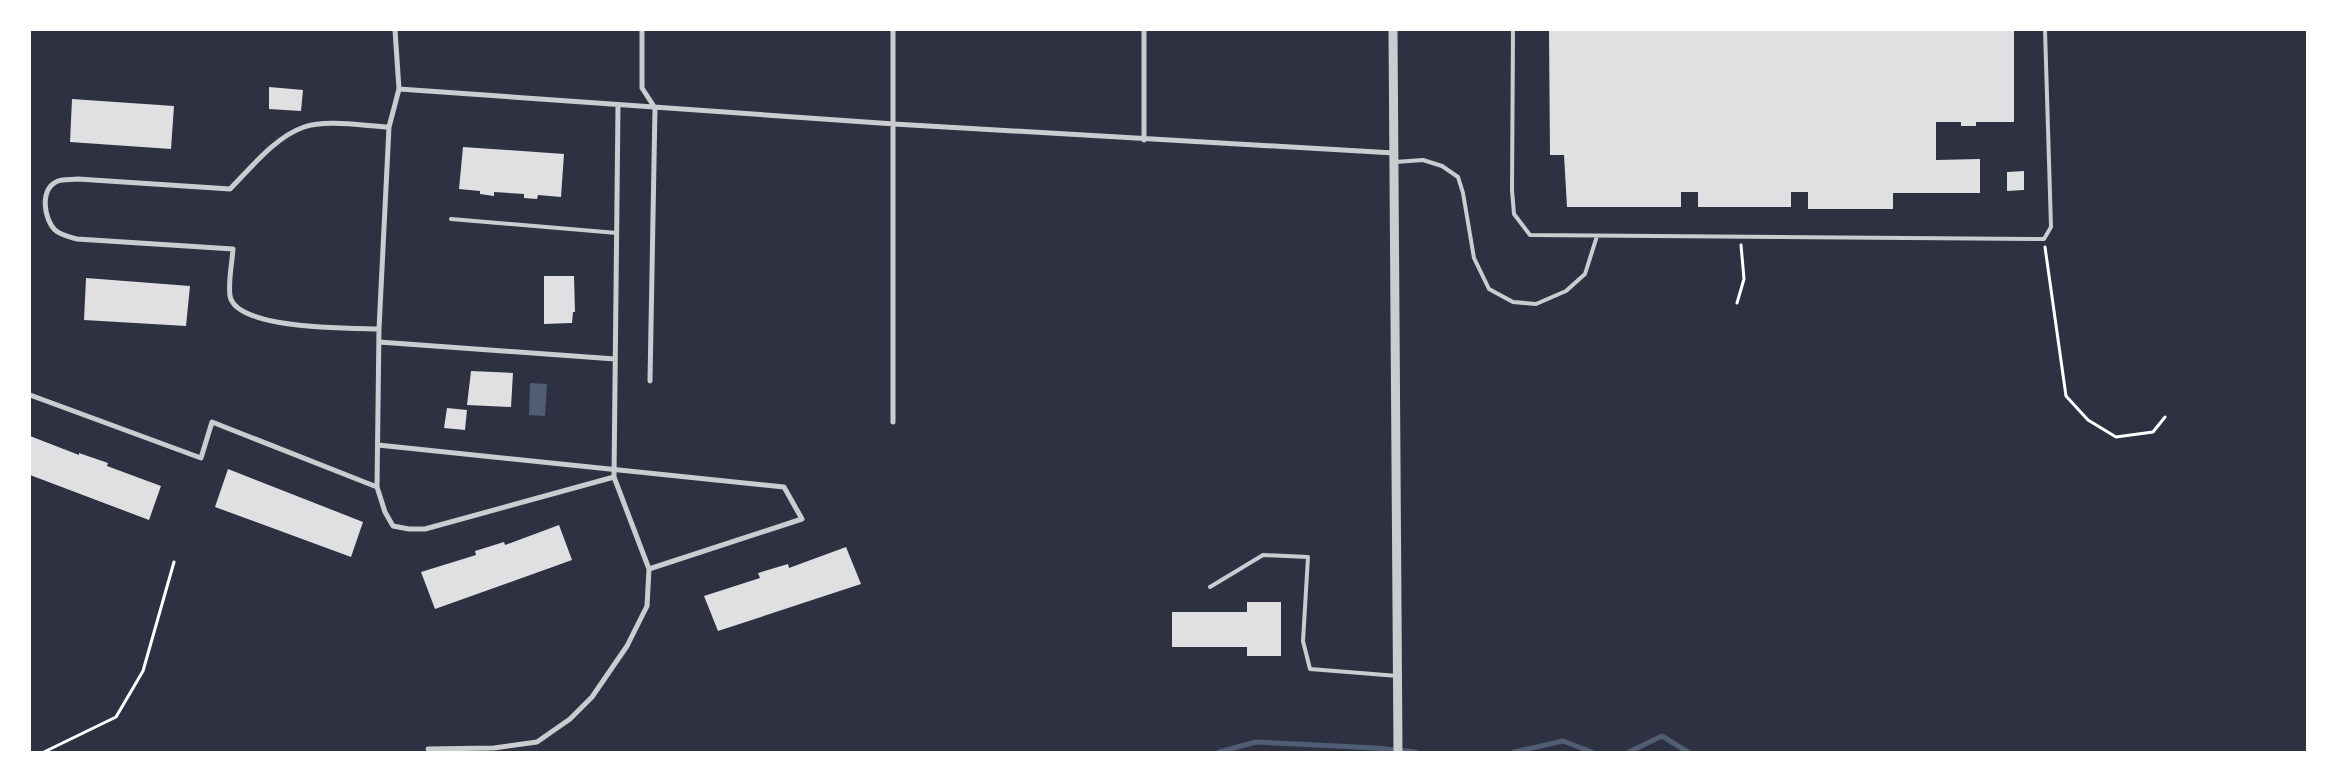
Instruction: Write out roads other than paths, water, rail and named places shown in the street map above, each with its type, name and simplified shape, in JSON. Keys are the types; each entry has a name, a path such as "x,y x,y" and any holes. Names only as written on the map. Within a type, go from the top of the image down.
{"street":[{"path":"396,30 399,89 389,127 379,329 377,487 384,512 393,526 409,529 425,528 614,477"},
{"path":"642,30 642,88 655,108 650,381"},
{"path":"893,30 893,422"},
{"path":"1144,30 1144,140"},
{"path":"1394,30 1398,752"},
{"path":"399,89 618,106 1394,158"},
{"path":"428,749 494,748 537,742 570,719 592,697 627,646 647,606 649,569 614,477 618,106"},
{"path":"379,329 277,322 252,316 236,307 230,297 233,249 77,239 56,232 46,219 45,203 49,190 58,182 78,179 230,189 276,144 304,126 318,124 389,127"},
{"path":"379,342 615,359"},
{"path":"30,395 201,458 212,422 377,487"},
{"path":"378,445 784,487 802,519 649,569"}],"lane":[{"path":"1513,30 1512,190 1514,214 1530,235 2044,238 2051,227 2045,30"},
{"path":"1394,158 1423,160 1442,166 1458,177 1474,258 1489,289 1513,302 1536,304 1566,290 1585,274 1597,236"},
{"path":"451,219 617,233"},
{"path":"1210,587 1263,555 1308,557 1303,641 1310,669 1398,676"}],"water":[{"path":"530,383 547,384 545,416 529,415"}],"waterway":[{"path":"1629,752 1662,736 1688,752"},
{"path":"1514,752 1563,741 1592,752"},
{"path":"1219,752 1256,742 1416,752"}]}
